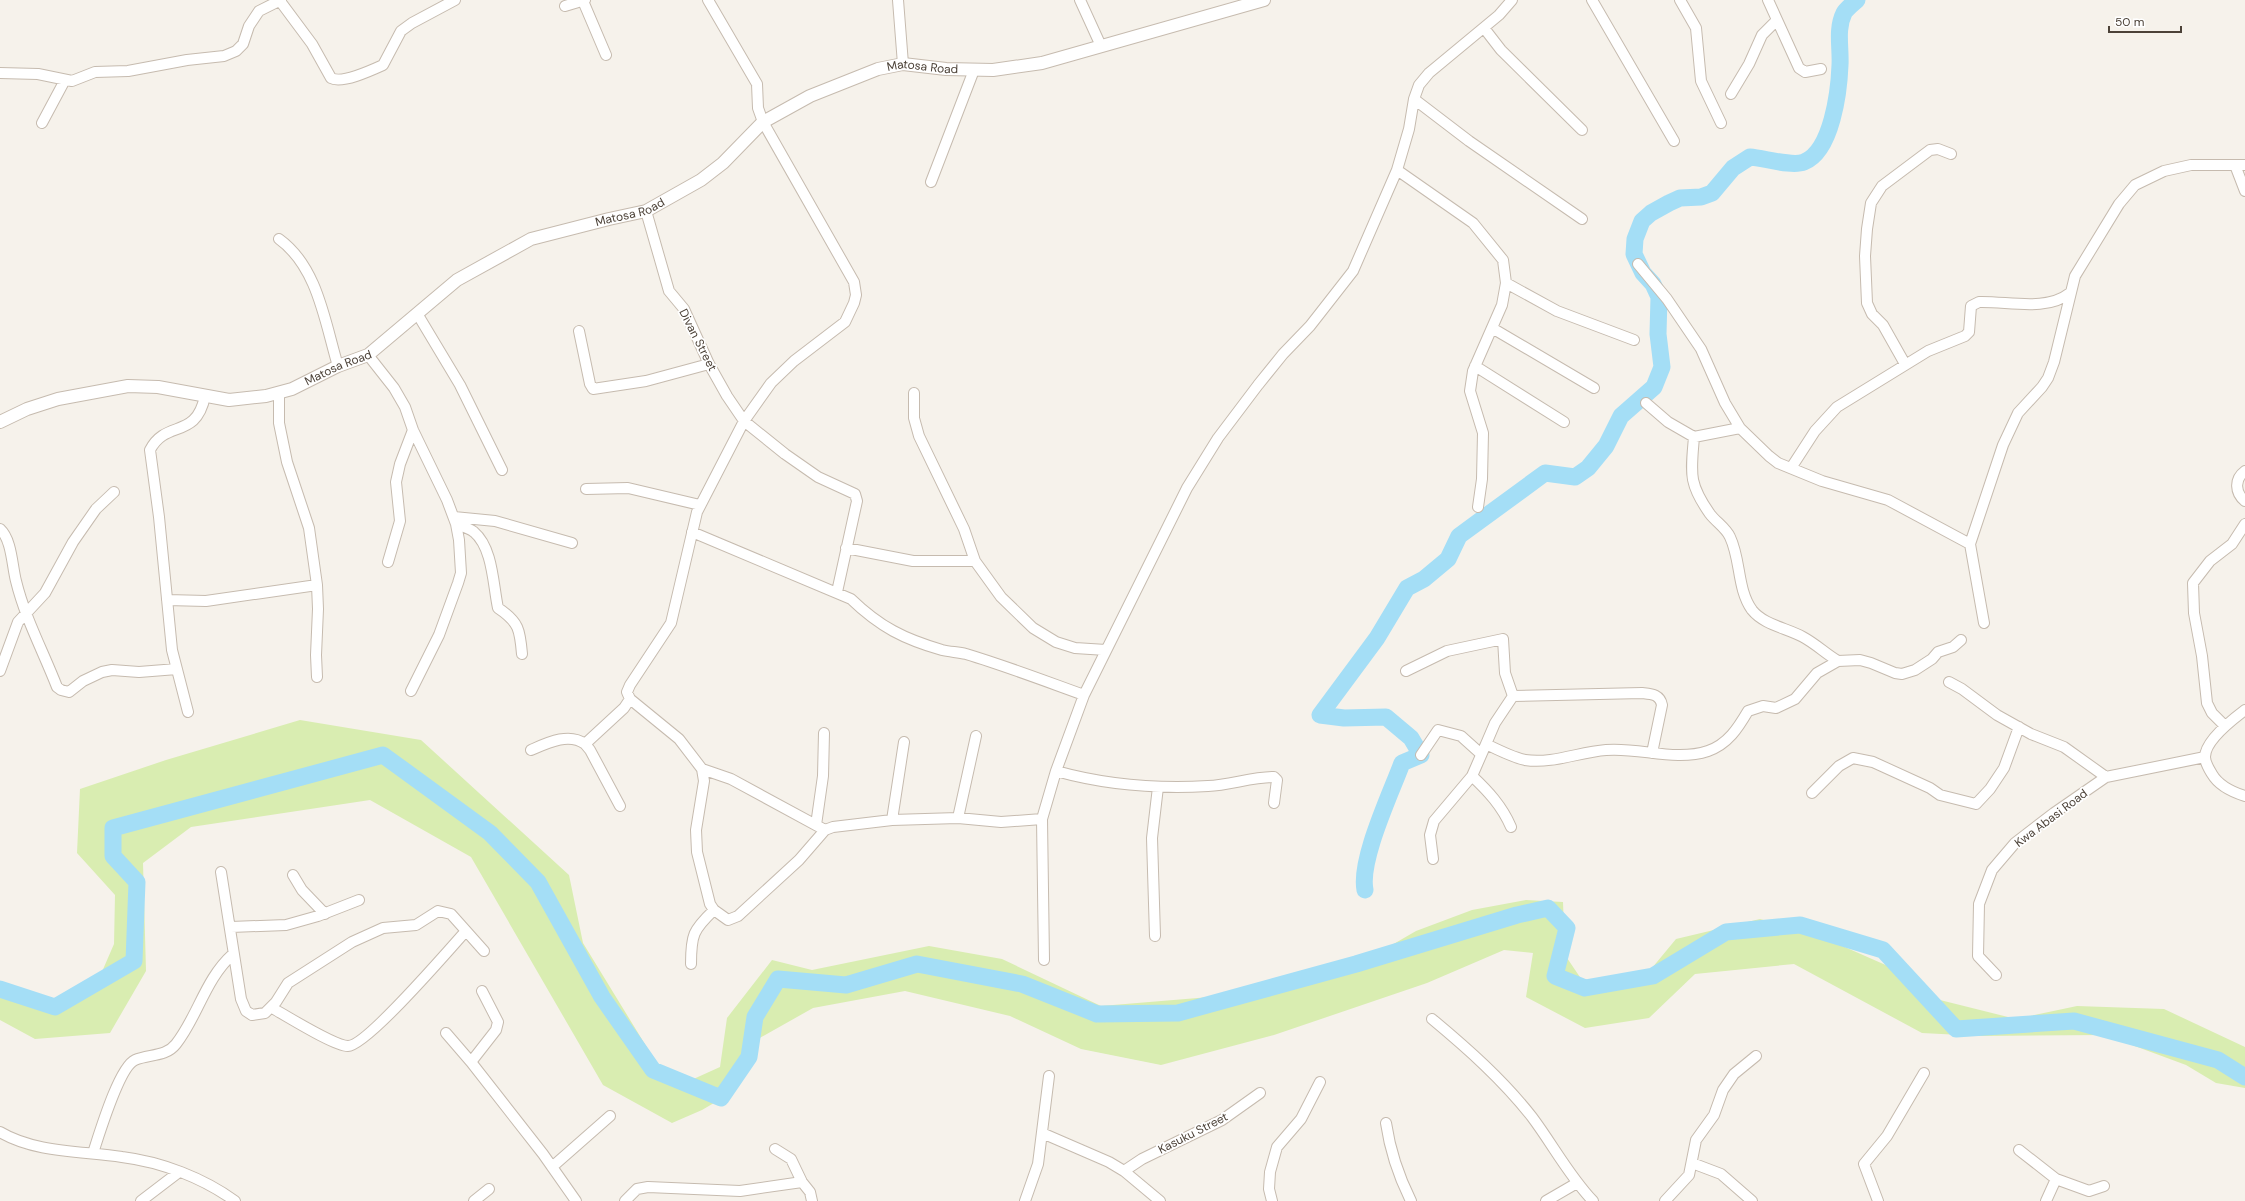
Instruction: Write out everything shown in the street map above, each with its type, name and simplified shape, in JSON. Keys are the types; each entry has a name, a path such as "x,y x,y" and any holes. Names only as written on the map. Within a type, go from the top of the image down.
{"street":[{"path":"0,73 38,74 72,81 95,72 128,71 187,60 224,56 236,51 243,44 249,26 259,11 280,0 312,44 331,78 335,80 355,76 383,65 401,31 412,23 455,0"},
{"path":"565,6 584,0 606,55"},
{"path":"708,0 757,84 758,108 763,122 854,282 856,295 851,312 845,322 794,361 771,383 744,421 700,505 692,532 672,623 630,685 627,692 630,699 679,739 702,769 704,781 696,830 697,852 710,904 714,910 728,920 738,916 799,860 821,828 824,733"},
{"path":"898,0 903,64"},
{"path":"1080,0 1101,46"},
{"name":"Matosa Road","path":"0,422 27,409 58,399 117,388 158,387 229,400 266,396 292,389 338,366 368,355 418,315 437,296 469,272 531,239 609,218 646,211 701,180 723,163 763,122 810,96 878,69 903,64 974,70 993,70 1042,63 1264,0"},
{"path":"1044,960 1042,819 1056,770 1084,695 1187,488 1258,385 1283,354 1310,326 1353,271 1397,170 1410,129 1414,99 1419,85 1429,73 1499,15 1512,0"},
{"path":"1592,0 1674,141"},
{"path":"1680,0 1696,28 1701,81 1721,123"},
{"path":"1768,0 1799,68 1805,72 1821,69"},
{"path":"1731,94 1749,64 1762,35 1777,20"},
{"path":"1484,28 1501,50 1582,130"},
{"path":"931,182 974,70"},
{"path":"42,122 65,80"},
{"path":"1414,99 1469,141 1582,219"},
{"path":"1906,364 1883,325 1872,314 1867,303 1865,256 1871,203 1882,186 1930,150 1938,149 1951,154"},
{"path":"2234,165 2245,191"},
{"path":"1984,623 1970,544 2002,445 2018,413 2042,387 2048,378 2054,362 2075,276 2091,247 2119,204 2136,185 2164,171 2191,166 2245,165"},
{"path":"1397,170 1473,223 1503,260 1506,283 1502,305 1475,366 1470,391 1483,433 1482,480 1478,507"},
{"name":"Divan Street","path":"646,211 669,291 684,309 709,364 744,421 818,478 855,494 857,501 846,548"},
{"path":"279,239 297,254 312,282 338,366"},
{"path":"1638,264 1667,299 1701,349 1725,403 1740,428 1774,459 1822,481 1888,500 1970,544"},
{"path":"1506,283 1557,311 1634,340"},
{"path":"1791,468 1829,414 1928,351 1965,336 1969,332 1971,306 1974,304 1979,302 2037,304 2055,302 2070,293"},
{"path":"418,315 460,385 502,470"},
{"path":"1492,328 1594,388"},
{"path":"579,331 590,384 593,389 646,381 709,364"},
{"path":"368,355 394,388 405,407 413,430 455,521 461,573 439,636 411,691"},
{"path":"1475,366 1564,422"},
{"path":"279,392 279,423 287,462 309,528 317,585 317,677"},
{"path":"914,393 914,418 919,436 964,529 975,561 1001,597 1033,628 1056,642 1075,648 1106,650"},
{"path":"188,712 172,650 166,600 160,524 150,450 155,441 173,430 195,421 203,408 205,396"},
{"path":"1646,403 1668,422 1694,437 1740,428"},
{"path":"388,562 400,521 396,482 400,464 413,430"},
{"path":"1694,437 1691,475 1694,487 1711,514 1730,536 1745,596 1753,610 1772,624 1788,629 1818,645 1838,661"},
{"path":"2245,471 2237,482 2237,491 2245,501"},
{"path":"586,489 628,488 700,505"},
{"path":"0,671 18,622 45,593 73,542 96,509 114,492"},
{"path":"455,521 495,521 572,543"},
{"path":"455,521 474,532 487,553 492,568 498,608 511,617 520,629 522,654"},
{"path":"2225,726 2212,713 2207,703 2202,656 2194,613 2193,583 2210,561 2232,544 2245,524"},
{"path":"0,529 4,533 26,612 57,686 64,692 73,690 83,681 102,672 112,670 139,672 177,669"},
{"path":"692,532 851,599 883,627 910,639 942,649 965,654 1084,695"},
{"path":"836,592 846,548 913,561 975,561"},
{"path":"166,600 206,601 317,585"},
{"path":"1406,671 1447,651 1503,639 1505,673 1513,696"},
{"path":"1486,744 1512,756 1541,761 1562,759 1606,750 1635,749 1667,755 1708,751 1732,736 1748,711 1763,706 1776,708 1794,699 1817,673 1838,661 1860,660 1872,662 1895,673 1902,674 1915,670 1932,659 1938,652 1953,646 1961,640"},
{"path":"1949,682 1962,689 1998,716 2064,747 2106,777"},
{"path":"1513,696 1642,693 1657,696 1661,700 1662,705 1652,753"},
{"path":"1433,859 1430,834 1434,821 1472,776 1495,723 1513,696"},
{"path":"585,744 624,708 630,699"},
{"path":"2245,710 2225,726 2210,744 2205,757 2206,763 2218,782 2232,792 2245,796"},
{"path":"1812,793 1839,766 1853,758 1873,762 1930,788 1940,795 1965,803 1976,804 1990,789 2004,768 2019,727"},
{"path":"1421,754 1438,730 1461,736 1481,754"},
{"path":"958,818 976,736"},
{"path":"531,750 561,739 581,740 590,750 620,806"},
{"path":"892,820 904,742"},
{"name":"Kwa Abasi Road","path":"1996,975 1978,956 1978,904 1992,870 2015,843 2054,813 2106,777 2205,757"},
{"path":"702,769 731,779 821,828 892,820 958,818 1001,822 1042,819"},
{"path":"1056,770 1114,784 1158,787 1208,786 1231,784 1247,779 1274,778 1277,780 1274,804"},
{"path":"1472,776 1491,794 1505,814 1511,827"},
{"path":"1155,936 1152,838 1158,787"},
{"path":"221,872 231,927 232,954 238,987 246,1011 258,1015 265,1014 272,1008 288,983 352,942 383,928 416,925 438,912 443,911 451,914 465,932 484,951"},
{"path":"293,875 302,890 325,914"},
{"path":"231,927 286,925 325,914 360,900"},
{"path":"691,964 691,947 695,930 714,910"},
{"path":"272,1008 336,1042 348,1046 359,1042 436,965 465,932"},
{"path":"93,1153 113,1098 127,1067 135,1060 161,1054 175,1046 217,970 232,954"},
{"path":"471,1062 496,1030 498,1022 482,991"},
{"path":"1432,1019 1461,1043 1498,1078 1532,1117 1577,1183 1593,1201"},
{"path":"446,1033 471,1062 552,1167 576,1201"},
{"path":"1665,1201 1689,1175 1696,1140 1714,1115 1724,1090 1734,1074 1756,1056"},
{"path":"1878,1201 1864,1164 1887,1136 1924,1073"},
{"path":"1025,1201 1038,1164 1049,1076"},
{"path":"1272,1201 1269,1189 1270,1172 1277,1148 1300,1119 1320,1082"},
{"name":"Kasuku Street","path":"1124,1171 1142,1159 1222,1120 1260,1093"},
{"path":"552,1167 610,1116"},
{"path":"1386,1123 1389,1142 1405,1189 1411,1201"},
{"path":"0,1132 16,1140 34,1144 162,1164 235,1201"},
{"path":"1042,1133 1109,1162 1124,1171 1160,1201"},
{"path":"775,1149 791,1158 802,1182 810,1192 812,1201"},
{"path":"2019,1150 2056,1179 2089,1191 2104,1186"},
{"path":"1692,1163 1721,1174 1752,1201"},
{"path":"141,1201 179,1172"},
{"path":"2046,1201 2056,1179"},
{"path":"625,1201 637,1190 648,1187 740,1191 802,1182"},
{"path":"1546,1201 1577,1183"},
{"path":"474,1201 489,1189"}],"green space":[{"path":"300,720 421,740 569,875 583,943 654,1059 678,1086 720,1067 727,1018 772,960 812,970 929,946 1002,959 1101,1006 1246,994 1359,964 1416,931 1472,910 1526,900 1563,902 1565,955 1588,989 1652,968 1676,939 1760,919 1813,933 1906,974 1940,1000 2016,1019 2077,1006 2164,1009 2245,1047 2245,1088 2216,1083 2186,1065 2105,1035 1980,1036 1922,1033 1794,964 1695,974 1649,1018 1585,1028 1526,997 1533,953 1504,950 1427,983 1274,1035 1161,1065 1081,1049 1010,1016 905,991 813,1008 758,1039 731,1093 702,1110 672,1123 603,1085 471,857 370,800 191,827 143,863 146,971 110,1033 35,1039 0,1020 0,993 42,1007 101,974 114,944 115,895 77,853 80,789 166,760"}],"waterway":[{"path":"1365,890 1364,877 1371,845 1402,763 1421,755 1411,738 1386,717 1344,718 1320,715 1377,638 1407,588 1424,579 1448,559 1459,536 1545,473 1575,477 1588,468 1606,446 1621,416 1654,387 1662,367 1658,334 1659,297 1653,284 1643,273 1634,254 1635,239 1642,221 1651,213 1680,198 1701,197 1712,193 1733,168 1750,157 1778,162 1799,163 1804,162 1814,156 1827,133 1836,104 1840,59 1840,25 1845,11 1857,0"},
{"path":"0,989 55,1007 134,961 137,882 113,856 113,828 383,755 490,833 538,882 602,997 653,1070 721,1098 749,1057 755,1017 778,979 846,985 917,964 1022,984 1097,1014 1178,1013 1356,964 1517,915 1548,908 1567,928 1555,976 1585,988 1653,976 1726,932 1800,925 1883,950 1956,1029 2074,1021 2218,1060 2245,1077"}]}
